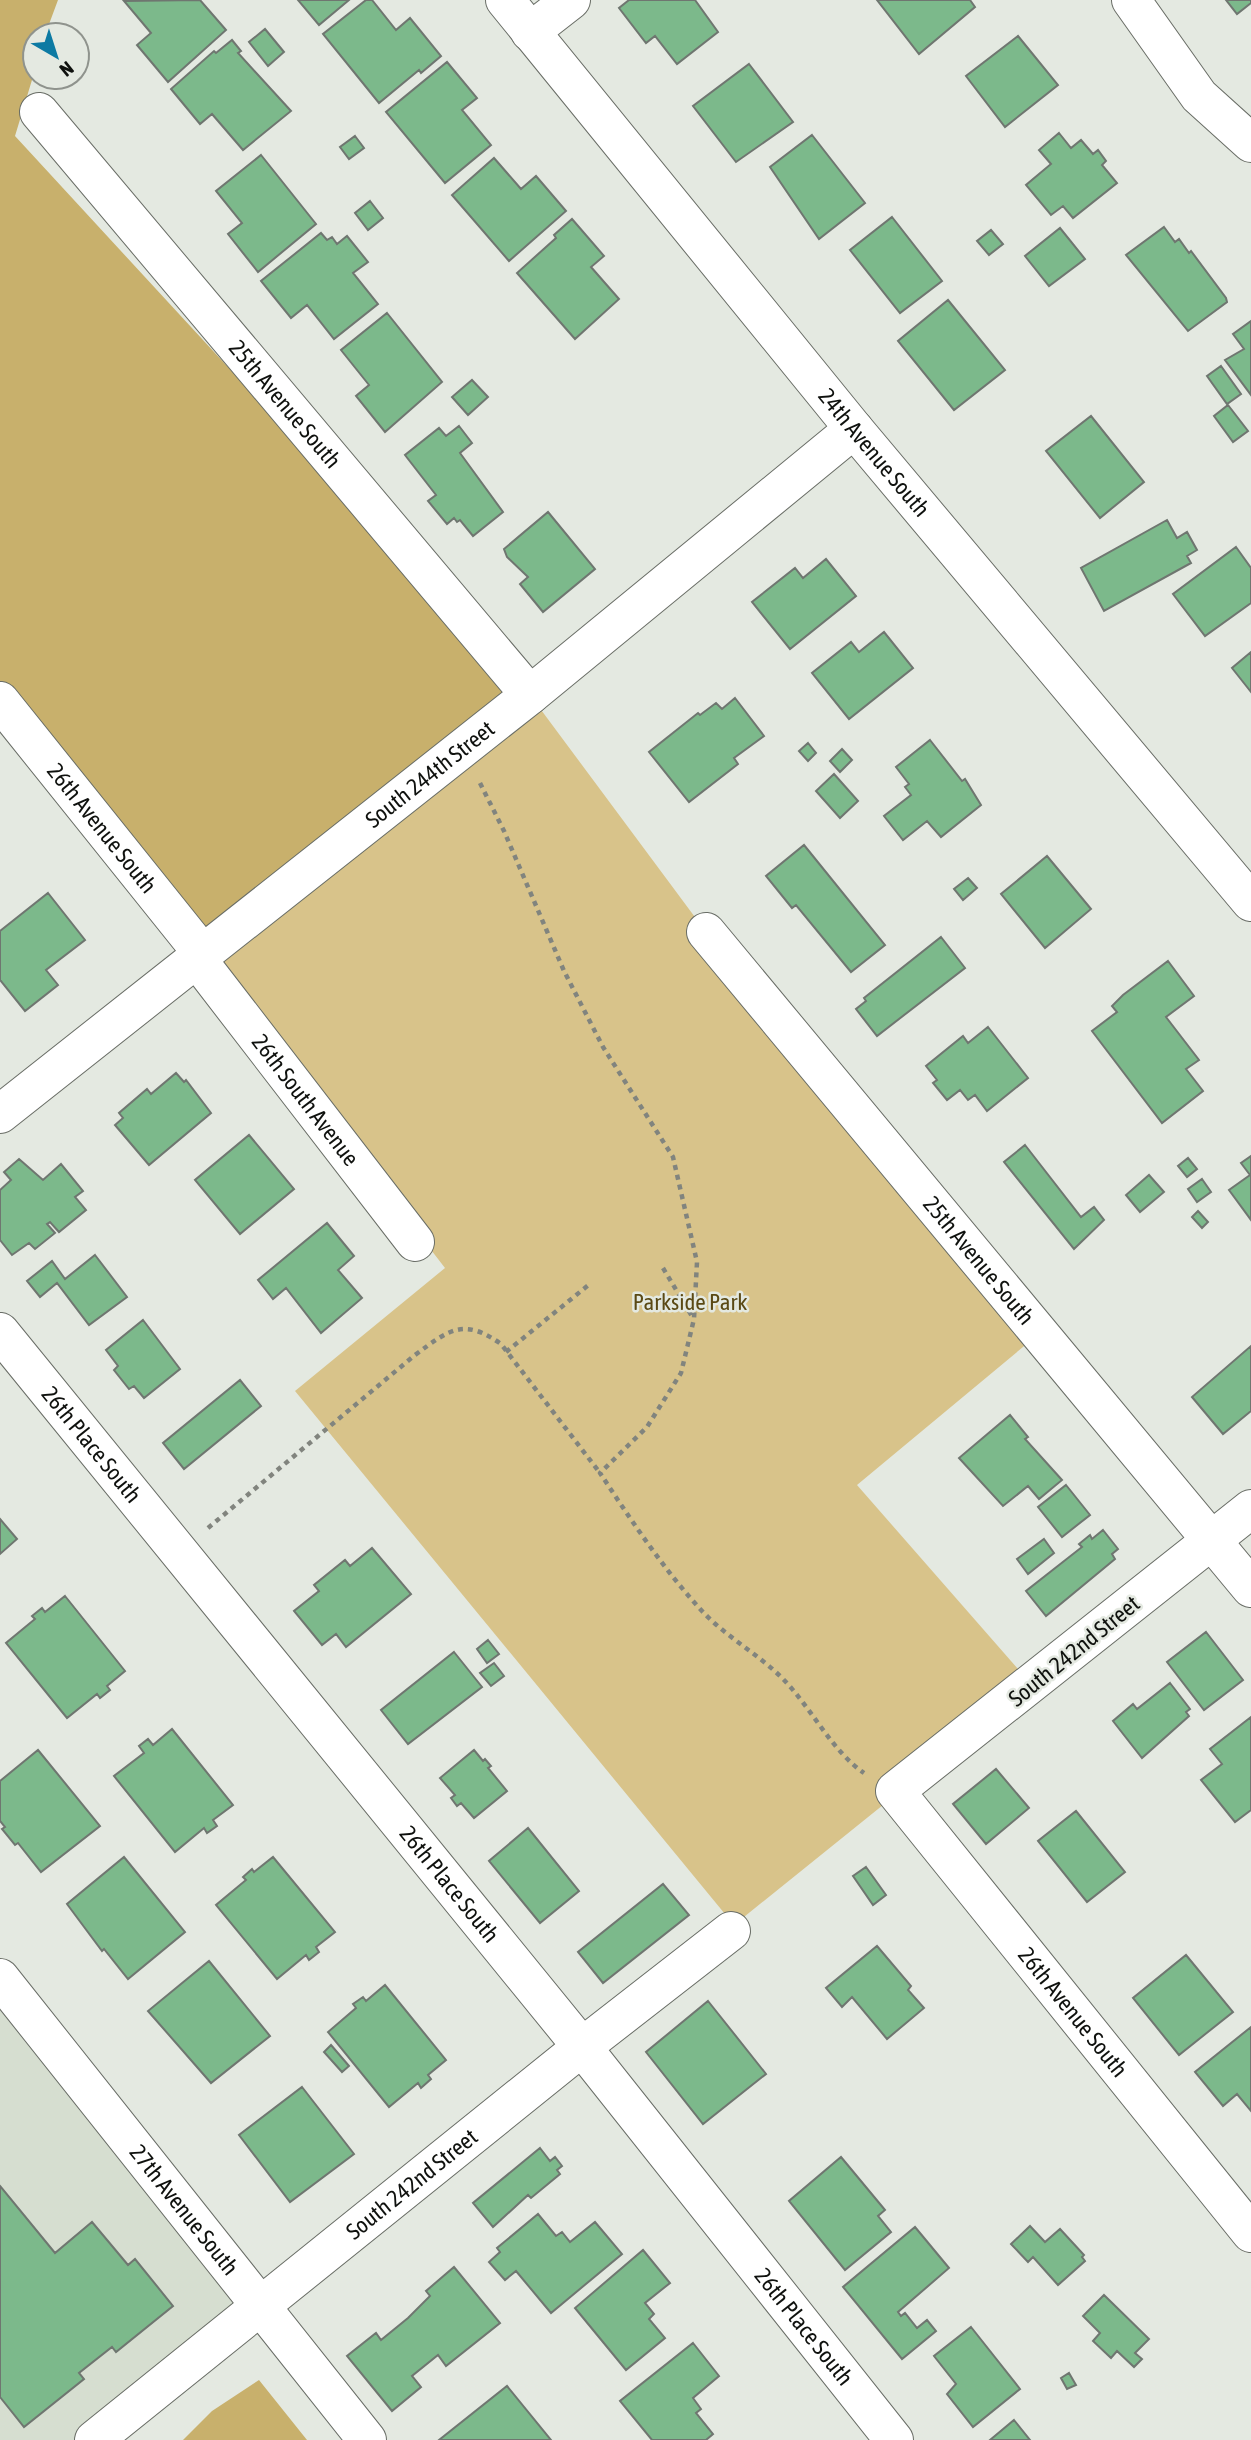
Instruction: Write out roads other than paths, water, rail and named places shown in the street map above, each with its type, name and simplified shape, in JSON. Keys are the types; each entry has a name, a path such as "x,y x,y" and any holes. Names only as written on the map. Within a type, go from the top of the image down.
{"street":[{"name":"24th Avenue South","path":"505,0 854,429 1251,902"},
{"path":"530,32 571,0"},
{"path":"1131,0 1199,96 1251,144"},
{"name":"25th Avenue South","path":"39,112 530,695"},
{"name":"South 244th Street","path":"0,1114 458,753 854,429"},
{"name":"26th Avenue South","path":"0,701 200,957"},
{"name":"25th Avenue South","path":"706,932 1251,1588"},
{"name":"26th South Avenue","path":"200,957 415,1242"},
{"name":"26th Place South","path":"0,1332 582,2047 894,2440"},
{"name":"South 242nd Street","path":"895,1791 1251,1509"},
{"name":"26th Avenue South","path":"895,1791 1251,2233"},
{"name":"South 242nd Street","path":"94,2440 582,2047 731,1931"},
{"name":"27th Avenue South","path":"0,1978 367,2440"}],"park label":[{"name":"Parkside Park","path":"690,1302"}]}
